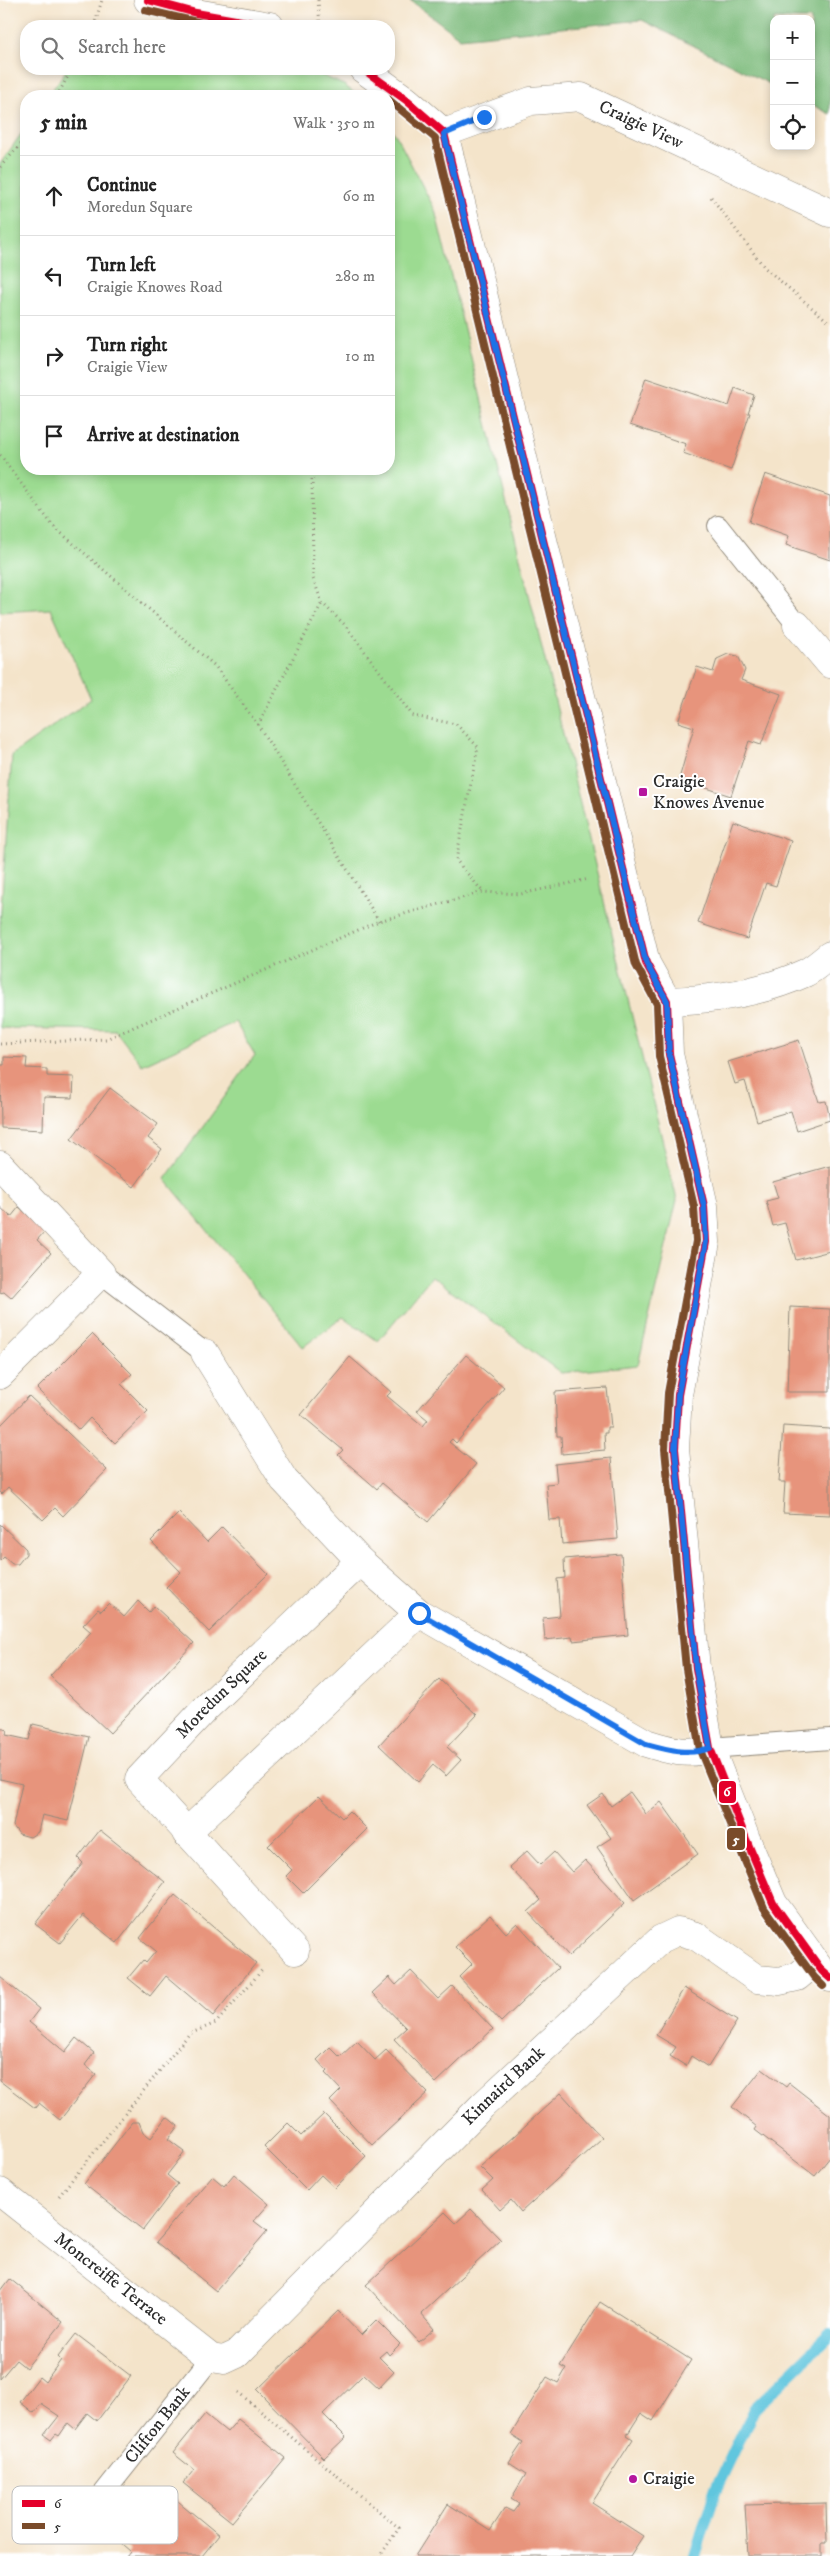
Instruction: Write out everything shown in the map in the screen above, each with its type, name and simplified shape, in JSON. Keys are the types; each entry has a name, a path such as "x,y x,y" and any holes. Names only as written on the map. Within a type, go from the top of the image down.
{"street":[{"path":"148,0 196,13 236,20"},
{"path":"371,75 392,90"},
{"path":"395,92 444,134 646,963 667,1001 669,1054 704,1206 706,1242 678,1395 675,1449 696,1668 710,1748 773,1903 823,1970"},
{"name":"Craigie View","path":"444,134 531,101 581,98 830,213"},
{"path":"797,625 830,664"},
{"path":"667,1001 703,1000 768,986 806,973 830,955"},
{"path":"0,1165 101,1273 0,1375"},
{"path":"205,1354 284,1480 360,1561 419,1613 646,1744 672,1751 697,1753 710,1748"},
{"name":"Moredun Square","path":"291,1946 139,1779 204,1710 360,1561"},
{"path":"186,1832 419,1613"},
{"name":"Kinnaird Bank","path":"218,2359 237,2354 482,2106 661,1939 678,1931 696,1936 757,1979 779,1982 823,1970"},
{"name":"Moncreiffe Terrace","path":"0,2192 218,2359"}],"lane":[{"path":"718,526 797,625"},
{"path":"101,1273 205,1354"},
{"path":"710,1748 830,1739"},
{"name":"Clifton Bank","path":"110,2486 218,2359"}],"path":[{"path":"96,20 102,0"},
{"path":"318,0 320,20"},
{"path":"60,90 69,75"},
{"path":"0,167 20,146"},
{"path":"709,195 765,268 830,323"},
{"path":"0,455 53,526 215,666 258,725 379,921"},
{"path":"312,475 313,578 322,603 345,625 413,716 456,724 478,747 456,860 483,892"},
{"path":"258,725 322,603"},
{"path":"0,1044 106,1039 379,921 483,892 521,894 624,871"},
{"path":"38,2221 189,2034 216,2023 291,1946"},
{"path":"218,2359 226,2382 399,2528 380,2556"}],"green space":[{"path":"410,0 830,0 830,114 815,106 815,15 770,15 770,84 642,20 460,38"},
{"path":"63,75 321,75 344,85 350,90 52,90"},
{"path":"395,134 397,137 435,210 677,1200 638,1365 561,1373 432,1276 378,1341 343,1317 303,1347 165,1179 255,1055 235,1022 142,1065 115,1030 0,1028 0,924 12,755 91,699 51,609 0,612 0,164 20,136 20,475 395,475"}],"building":[{"path":"646,378 729,406 735,388 754,395 731,470 683,453 686,444 630,425"},
{"path":"765,474 830,496 830,560 786,545 789,536 749,522"},
{"path":"728,654 738,656 745,670 741,680 781,694 761,745 749,741 731,796 679,779 694,727 678,722 697,667 713,672 717,659"},
{"path":"733,821 791,841 776,886 766,883 747,939 698,923"},
{"path":"799,1040 819,1102 826,1101 830,1120 797,1131 791,1111 757,1121 745,1081 735,1084 728,1062"},
{"path":"4,1057 27,1058 26,1068 47,1069 47,1076 74,1077 73,1098 44,1097 43,1130 1,1128 0,1065 4,1065"},
{"path":"110,1088 158,1124 148,1138 162,1149 134,1187 71,1139"},
{"path":"830,1166 830,1251 796,1260 785,1223 773,1226 766,1201 778,1198 773,1182"},
{"path":"0,1207 11,1217 19,1207 45,1231 37,1240 51,1253 11,1298 4,1292 0,1293"},
{"path":"790,1307 830,1309 830,1392 787,1392"},
{"path":"92,1334 132,1374 121,1384 148,1411 115,1443 90,1418 79,1430 37,1389"},
{"path":"466,1355 504,1387 456,1443 452,1439 449,1442 476,1464 428,1522 382,1483 377,1489 338,1455 343,1450 301,1415 350,1357 391,1392 387,1396 423,1426 428,1420 417,1411"},
{"path":"607,1388 611,1427 607,1427 607,1433 604,1433 605,1450 562,1454 561,1436 557,1436 555,1392"},
{"path":"29,1396 107,1470 63,1516 55,1508 43,1520 8,1487 2,1494 0,1492 0,1426"},
{"path":"783,1426 830,1429 830,1515 783,1513 785,1482 779,1482"},
{"path":"611,1458 618,1539 562,1544 560,1519 549,1520 546,1484 557,1483 555,1464"},
{"path":"179,1513 207,1542 222,1527 268,1574 209,1632 166,1587 181,1572 151,1541"},
{"path":"0,1524 26,1549 26,1554 18,1564 12,1564 4,1557 0,1561"},
{"path":"621,1554 628,1635 573,1641 572,1637 545,1640 543,1618 560,1616 557,1579 565,1578 564,1559"},
{"path":"138,1601 149,1612 154,1606 194,1643 110,1733 50,1676 91,1632 83,1625 98,1609 101,1611 109,1603 124,1617"},
{"path":"439,1679 477,1715 447,1747 461,1760 446,1776 433,1765 418,1782 379,1745"},
{"path":"33,1724 89,1737 68,1821 42,1815 38,1832 30,1837 19,1834 13,1826 22,1784 0,1779 0,1728 7,1730 6,1735 29,1740"},
{"path":"630,1792 646,1814 661,1802 698,1854 634,1900 597,1847 611,1838 587,1805 603,1794 611,1806"},
{"path":"319,1796 342,1818 349,1811 367,1829 303,1893 286,1876 292,1870 268,1846"},
{"path":"100,1830 165,1882 117,1943 83,1915 60,1943 35,1924 83,1863 78,1858"},
{"path":"527,1851 540,1865 554,1852 572,1872 585,1860 625,1903 569,1956 528,1912 541,1900 509,1867"},
{"path":"175,1895 256,1963 213,2016 166,1976 150,1996 128,1978 143,1960 146,1963 156,1951 140,1938"},
{"path":"490,1915 506,1933 517,1923 558,1968 501,2022 459,1977 472,1964 455,1947"},
{"path":"411,1971 438,1999 452,1986 493,2029 436,2083 394,2039 406,2028 372,1993 389,1977 396,1985"},
{"path":"0,1977 39,2009 29,2022 65,2052 76,2038 94,2053 85,2065 96,2074 60,2120 39,2103 35,2108 0,2081"},
{"path":"684,1988 737,2021 708,2067 691,2056 686,2066 670,2056 676,2047 656,2035"},
{"path":"357,2041 375,2060 386,2050 428,2093 372,2145 330,2101 341,2090 325,2073 327,2071 317,2060 330,2047 340,2057"},
{"path":"762,2069 786,2087 789,2083 830,2115 830,2157 815,2176 755,2130 757,2127 732,2107"},
{"path":"561,2093 602,2138 521,2212 511,2200 500,2210 482,2190 493,2180 480,2167"},
{"path":"324,2114 366,2156 335,2188 321,2175 307,2190 264,2147 288,2123 301,2136"},
{"path":"167,2117 178,2126 168,2139 185,2152 167,2175 178,2184 143,2230 84,2184 132,2122 139,2122 143,2132 151,2138"},
{"path":"234,2174 269,2204 254,2221 267,2231 216,2291 156,2242 212,2176 224,2186"},
{"path":"471,2209 501,2240 421,2314 434,2329 419,2342 366,2285 445,2212 456,2223"},
{"path":"10,2279 63,2322 26,2368 16,2360 0,2379 0,2292"},
{"path":"600,2302 691,2360 653,2421 641,2413 627,2435 633,2439 592,2503 643,2536 630,2556 415,2556 448,2504 490,2531 505,2508 513,2512 519,2504 511,2499 526,2474 509,2463 523,2442 511,2434 547,2377 558,2383 566,2369 560,2366"},
{"path":"338,2311 361,2335 376,2320 400,2344 389,2355 386,2351 379,2357 394,2372 379,2388 364,2374 323,2414 346,2437 324,2458 257,2390"},
{"path":"76,2334 131,2376 97,2421 87,2413 75,2429 68,2423 59,2436 56,2434 51,2440 44,2435 59,2416 41,2404 34,2413 20,2402 39,2377 45,2382 61,2360 58,2357"},
{"path":"205,2414 227,2432 238,2419 286,2458 232,2522 183,2483 194,2470 173,2453"},
{"path":"178,2501 219,2535 202,2556 126,2556 130,2551 122,2544 178,2544"},
{"path":"826,2503 827,2543 822,2543 822,2556 748,2556 745,2505"}],"waterway":[{"path":"695,2556 715,2491 754,2409 830,2335"}],"transit line":[{"name":"6","path":"148,0 196,13 236,20"},
{"name":"5","path":"145,10 188,20"},
{"name":"6","path":"371,75 392,90"},
{"name":"6","path":"395,92 444,133 646,963 667,1001 669,1054 704,1206 706,1242 678,1395 675,1449 696,1668 710,1748 773,1903 822,1971 830,1978"},
{"name":"5","path":"395,105 435,138 636,965 657,1004 659,1056 694,1207 696,1241 668,1393 665,1449 686,1669 700,1750 764,1908 814,1977 823,1986"}],"place":[{"name":"Craigie Knowes Avenue","path":"643,792"},
{"name":"Craigie","path":"633,2479"}],"route":[{"path":"419,1613 646,1744 672,1751 697,1753 710,1748 696,1668 675,1449 678,1395 706,1242 704,1206 698,1172 669,1054 667,1001 646,963 444,134 484,117"}]}
